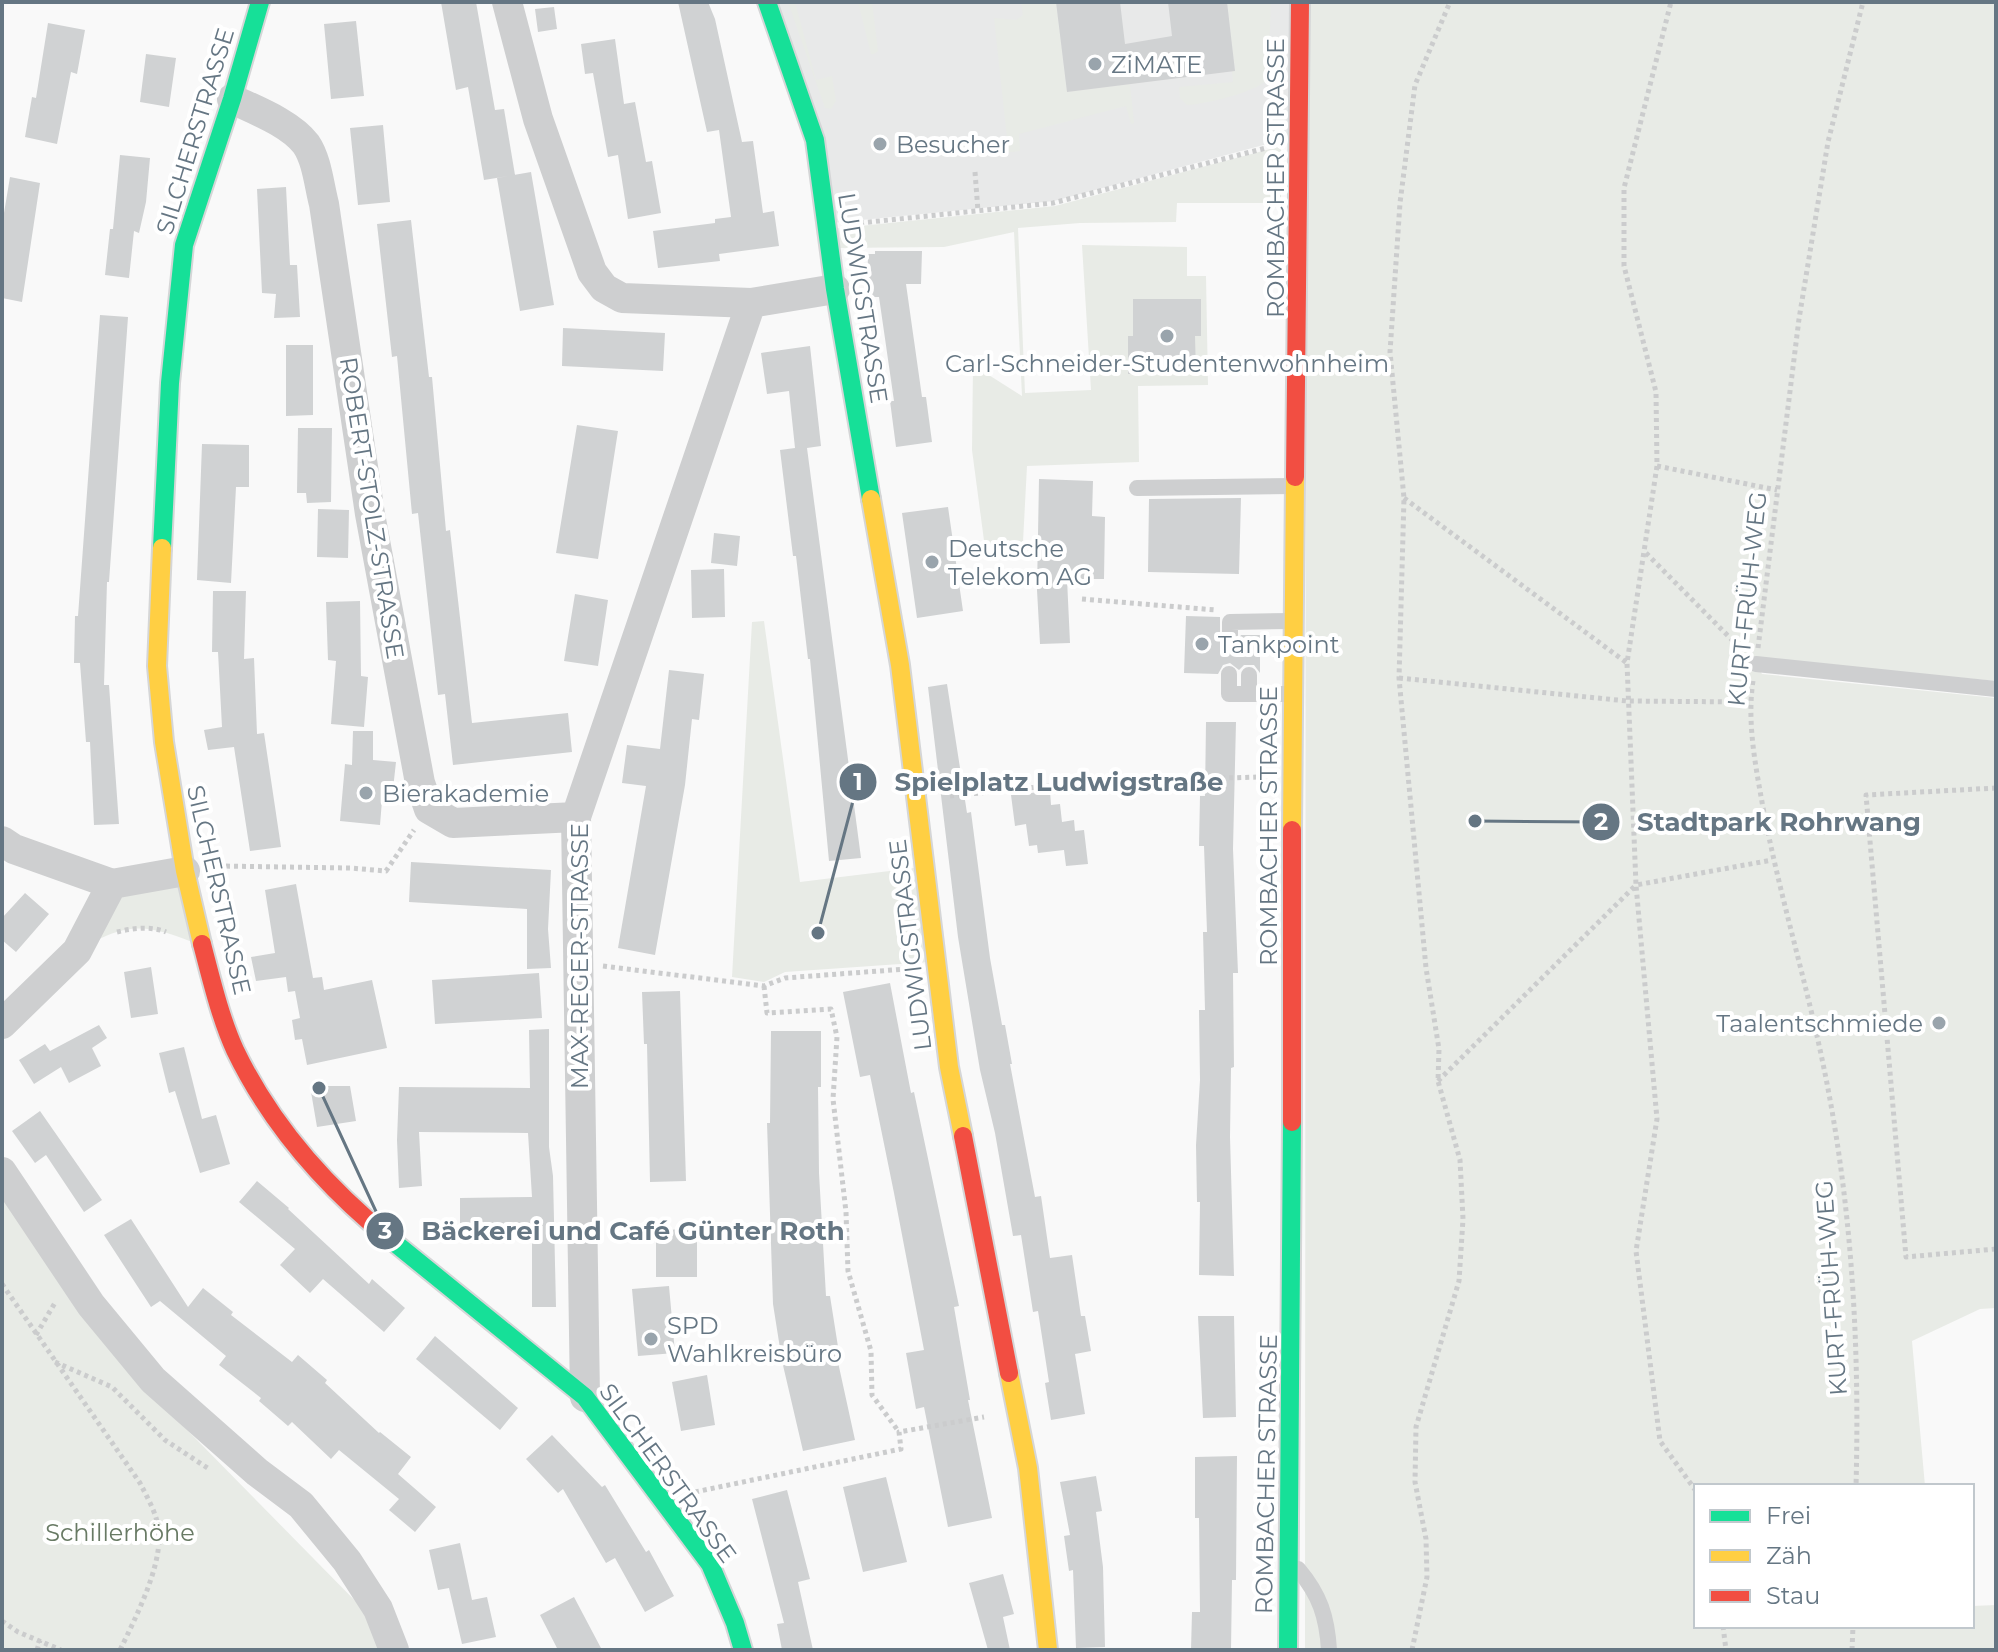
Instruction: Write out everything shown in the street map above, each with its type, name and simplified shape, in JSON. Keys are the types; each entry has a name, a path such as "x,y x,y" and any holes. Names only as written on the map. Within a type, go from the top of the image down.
{"street":[{"name":"SILCHERSTRASSE","path":"260,2 184,245 170,383 157,666 164,742 185,871 202,946 234,1047 265,1106 321,1177 348,1205 585,1397 710,1564 743,1650"},
{"path":"507,2 538,119 592,272 604,288 622,298 751,303 835,289"},
{"name":"LUDWIGSTRASSE","path":"767,2 815,140 835,289 900,665 949,1067 1028,1468 1048,1650"},
{"name":"ROMBACHER STRASSE","path":"1288,1650 1300,2"},
{"name":"ROBERT-STOLZ-STRASSE","path":"232,99 276,120 306,144 314,164 324,204 373,529 420,783 429,809"},
{"name":"MAX-REGER-STRASSE","path":"585,1397 576,817 751,303"},
{"path":"429,809 453,823 576,817"},
{"path":"2,841 14,849 112,884 185,871"},
{"path":"2,1024 77,951 112,884"},
{"path":"2,1172 91,1305 153,1380 257,1472 301,1505 347,1561 378,1609 394,1650"}],"lane":[{"path":"1137,488 1296,486"},
{"path":"1230,635 1230,622 1250,628 1294,621"},
{"path":"1756,664 1996,689"},
{"path":"1229,674 1229,694 1293,694"},
{"path":"1249,675 1249,694"},
{"path":"1290,1559 1315,1588 1327,1619 1329,1650"}],"path":[{"path":"1412,1650 1427,1577 1426,1539 1415,1482 1416,1427 1459,1281 1463,1219 1460,1160 1438,1081 1439,1049 1426,968 1399,678 1404,498 1390,352 1400,203 1415,85 1450,2"},
{"path":"1671,2 1624,188 1624,266 1656,392 1657,466 1627,663 1627,701 1636,885 1657,1119 1636,1251 1660,1441 1694,1488"},
{"name":"KURT-FRÜH-WEG","path":"1856,1484 1858,1410 1849,1224 1820,1046 1772,860 1755,763 1750,702 1799,319 1828,142 1863,2"},
{"path":"827,226 1080,198 1300,138"},
{"path":"975,172 978,211"},
{"path":"1657,466 1778,490"},
{"path":"1404,498 1627,663"},
{"path":"1645,552 1756,664"},
{"path":"1082,599 1218,610"},
{"path":"1399,678 1627,701 1750,702"},
{"path":"917,800 1087,782 1292,776"},
{"path":"1996,788 1866,795 1906,1257 1996,1249"},
{"path":"185,871 213,866 386,871 429,809"},
{"path":"1438,1081 1636,885 1772,860"},
{"path":"77,951 105,934 133,928 159,929 202,946"},
{"path":"578,963 764,986 785,978 937,967"},
{"path":"662,1499 901,1449 899,1432 872,1395 871,1351 848,1271 846,1212 833,1099 837,1037 831,1009 767,1013 764,986"},
{"path":"36,1335 71,1275"},
{"path":"2,1284 140,1483 154,1509 159,1536 155,1564 120,1650"},
{"path":"54,1362 112,1387 165,1440 230,1482 238,1482 257,1472"},
{"path":"899,1432 1017,1411"},
{"path":"2,1621 18,1632 61,1650"},
{"path":"1723,1628 1726,1650"},
{"path":"1852,1650 1853,1628"},
{"path":"37,1650 40,1640"}],"shaded area":[{"path":"773,2 1292,2 1294,137 1054,201 831,223"}],"green space":[{"path":"788,2 795,2 816,80 832,76 836,101 831,109 825,108"},
{"path":"858,2 872,2 878,51 874,54 871,54"},
{"path":"1021,2 1056,2 1067,92 1130,84 1134,123 1131,124 1126,106 1019,134 1020,151 988,155 988,142 1007,138 994,18 1016,20 1023,15"},
{"path":"1227,2 1271,2 1268,79 1230,96 1187,105 1180,98 1179,87 1233,82 1232,71 1235,70"},
{"path":"1306,2 1996,2 1996,681 1858,668 1756,664 1762,674 1996,698 1996,1308 1980,1309 1912,1341 1925,1484 1694,1484 1694,1628 1974,1628 1974,1606 1996,1605 1996,1650 1305,1650"},
{"path":"1281,146 1281,203 1177,203 1176,222 1080,223 1018,228 1025,393 1091,390 1082,245 1187,247 1187,276 1206,276 1208,385 1138,386 1139,462 1027,466 1023,542 985,548 972,450 973,365 1022,396 1014,232 944,247 835,248 831,229 1055,206"},
{"path":"764,621 800,882 914,868 929,962 785,972 764,982 732,977 752,622"},
{"path":"180,876 202,946 167,933 139,929 111,934 77,951 116,889"},
{"name":"Schillerhöhe","path":"2,1187 141,1383 372,1618 381,1650 2,1650"}],"building":[{"path":"441,2 476,2 495,110 504,109 515,175 484,180 468,87 456,90"},
{"path":"678,2 708,2 715,19 742,142 753,141 763,213 774,211 779,246 719,254 720,261 658,268 653,231 715,223 715,219 731,217 719,130 707,132"},
{"path":"1056,2 1120,2 1125,44 1172,36 1168,2 1227,2 1235,71 1067,92"},
{"path":"554,7 557,29 538,32 535,9"},
{"path":"356,21 364,96 331,99 324,24"},
{"path":"48,23 85,30 77,74 71,72 57,144 25,137 32,97 36,98"},
{"path":"615,39 624,104 635,102 646,162 652,161 661,213 628,219 618,155 608,157 593,73 585,74 581,44"},
{"path":"146,54 176,58 169,107 140,102"},
{"path":"383,125 390,202 358,205 350,128"},
{"path":"120,155 150,158 146,202 139,233 134,231 129,278 105,275"},
{"path":"531,172 554,305 520,311 497,178"},
{"path":"10,177 40,183 22,302 2,298 2,225"},
{"path":"286,187 290,265 297,265 300,317 274,318 276,294 262,293 257,189"},
{"path":"411,220 429,377 432,377 446,531 450,530 472,723 568,713 572,752 453,765 445,694 438,695 418,513 412,514 397,356 392,357 377,224"},
{"path":"875,251 922,251 921,284 906,284 922,397 926,397 932,442 896,447 890,401 894,401 879,297 867,297 868,254 875,254"},
{"name":"Carl-Schneider-Studentenwohnheim","path":"1133,299 1201,299 1201,336 1195,336 1196,374 1128,374 1128,336 1133,336"},
{"path":"100,315 128,317 107,582 104,685 109,685 119,824 94,825 90,742 86,742 80,663 74,663 75,616 78,616"},
{"path":"563,328 665,333 663,371 562,366"},
{"path":"286,345 313,345 313,415 286,416"},
{"path":"810,346 821,446 807,448 861,858 829,861 810,659 780,450 795,448 789,391 767,394 761,353"},
{"path":"577,425 618,431 598,559 556,553"},
{"path":"298,428 332,428 331,502 307,503 306,493 297,493"},
{"path":"202,444 249,445 249,487 236,487 231,583 197,580"},
{"path":"1039,479 1093,481 1092,516 1105,517 1104,579 1067,579 1070,643 1040,644 1037,590"},
{"path":"1241,498 1239,574 1148,572 1149,499"},
{"name":"Deutsche Telekom AG","path":"948,507 963,611 917,618 902,513"},
{"path":"318,509 349,510 348,558 317,557"},
{"path":"714,533 740,536 737,566 711,563"},
{"path":"724,569 725,617 692,618 691,570"},
{"path":"213,591 246,591 244,659 254,658 257,734 264,733 281,847 250,851 234,747 208,750 204,730 222,727 218,652 212,652"},
{"path":"575,594 608,600 598,666 564,661"},
{"path":"360,601 361,676 368,677 364,727 331,724 336,661 328,660 326,602"},
{"name":"Tankpoint","path":"1186,616 1220,617 1220,640 1229,646 1236,644 1241,635 1260,635 1260,673 1254,665 1244,665 1239,670 1230,663 1223,665 1218,674 1184,673"},
{"path":"669,670 704,674 699,720 692,719 685,785 655,955 618,948 646,786 622,783 627,745 660,749"},
{"path":"947,684 967,813 971,812 990,958 1035,1197 1041,1196 1050,1258 1072,1255 1081,1316 1085,1316 1091,1351 1075,1354 1085,1414 1051,1420 1045,1383 1049,1382 1038,1311 1033,1312 1021,1235 1013,1236 995,1133 980,1070 958,937 928,687"},
{"path":"1206,722 1236,722 1233,849 1238,973 1233,973 1234,1067 1231,1068 1230,1137 1234,1276 1199,1275 1200,1202 1197,1202 1196,1145 1200,1080 1199,1010 1205,1010 1203,932 1207,932 1204,846 1199,846 1200,796 1205,796"},
{"path":"353,731 373,731 373,760 396,762 393,789 383,788 380,825 340,821 345,764 352,765"},
{"path":"1050,791 1051,805 1060,804 1062,822 1074,820 1075,831 1084,830 1088,864 1066,866 1064,850 1038,853 1037,845 1029,846 1026,824 1015,826 1011,795"},
{"path":"411,862 551,870 548,929 551,968 527,969 527,909 409,902"},
{"path":"296,884 313,978 322,977 324,990 372,980 387,1048 307,1065 302,1039 295,1040 292,1020 300,1018 295,991 288,992 286,977 256,981 251,957 275,953 265,890"},
{"path":"25,893 49,914 16,952 2,940 2,918"},
{"path":"151,967 158,1014 131,1018 124,972"},
{"path":"539,973 542,1018 435,1024 432,980"},
{"path":"890,983 911,1093 914,1092 959,1306 954,1307 968,1400 992,1518 948,1527 924,1407 916,1409 906,1353 924,1350 894,1193 870,1075 860,1077 843,992"},
{"path":"680,991 686,1181 650,1182 647,1044 644,1044 642,992"},
{"path":"99,1025 107,1038 92,1048 101,1066 69,1083 61,1067 34,1084 19,1060 45,1044 50,1051"},
{"path":"549,1029 549,1147 553,1176 556,1307 532,1307 532,1238 460,1238 460,1198 532,1197 528,1133 419,1132 422,1186 399,1188 399,1087 530,1088 529,1030"},
{"path":"771,1031 821,1031 819,1173 826,1296 830,1296 839,1353 836,1353 855,1440 803,1451 782,1361 773,1304 767,1123 770,1123"},
{"path":"184,1047 202,1119 216,1115 230,1164 200,1173 175,1091 169,1093 159,1053"},
{"path":"310,1086 350,1086 356,1121 317,1127"},
{"path":"40,1111 102,1200 84,1212 46,1155 35,1163 12,1131"},
{"path":"257,1181 369,1284 372,1279 405,1308 384,1332 323,1279 310,1293 280,1265 295,1249 239,1202"},
{"path":"131,1219 188,1307 203,1288 233,1312 231,1315 292,1362 298,1355 379,1433 411,1457 398,1474 436,1507 415,1532 389,1510 399,1499 339,1450 331,1459 292,1422 288,1426 259,1401 261,1398 219,1365 226,1356 160,1301 151,1307 104,1235"},
{"path":"697,1229 697,1277 656,1277 656,1230"},
{"path":"669,1286 675,1353 638,1356 632,1289"},
{"path":"1198,1316 1234,1316 1236,1417 1203,1418"},
{"path":"435,1336 518,1408 500,1430 416,1359"},
{"path":"707,1375 715,1425 681,1431 672,1382"},
{"path":"552,1435 602,1487 605,1485 646,1552 649,1550 674,1596 645,1612 615,1558 606,1563 563,1489 558,1493 526,1459"},
{"path":"1237,1456 1236,1580 1232,1580 1231,1650 1191,1650 1192,1612 1200,1612 1195,1457"},
{"path":"1096,1476 1102,1511 1096,1512 1103,1567 1105,1647 1076,1648 1073,1570 1069,1571 1064,1536 1070,1535 1060,1482"},
{"path":"886,1477 907,1562 863,1572 843,1487"},
{"path":"787,1490 810,1579 798,1582 813,1650 782,1650 777,1624 784,1623 752,1499"},
{"path":"460,1543 472,1600 487,1597 496,1637 462,1644 449,1588 438,1590 429,1550"},
{"path":"1003,1574 1014,1614 1003,1617 1010,1650 988,1650 969,1583"},
{"path":"574,1597 602,1650 558,1650 540,1615"}],"traffic: fast":[{"path":"162,548 170,383 184,245 260,2"},
{"path":"767,2 815,140 835,289 871,499"},
{"path":"1288,1650 1292,1122"},
{"path":"390,1239 585,1397 710,1564 743,1650"}],"traffic: slow":[{"path":"1292,830 1295,477"},
{"path":"871,499 900,665 949,1067 963,1136"},
{"path":"162,548 157,666 164,742 185,871 202,944"},
{"path":"1009,1373 1028,1468 1048,1650"}],"traffic: jam":[{"path":"1295,477 1300,2"},
{"path":"1292,830 1292,1122"},
{"path":"202,944 235,1050 265,1104 322,1176 390,1239"},
{"path":"963,1136 1009,1373"}],"place":[{"name":"ZiMATE","path":"1095,64"},
{"name":"Besucher","path":"880,144"},
{"name":"Carl-Schneider-Studentenwohnheim","path":"1167,336"},
{"name":"Deutsche Telekom AG","path":"932,562"},
{"name":"Tankpoint","path":"1202,644"},
{"name":"Bierakademie","path":"366,793"},
{"name":"Stadtpark Rohrwang","path":"1475,821"},
{"name":"Spielplatz Ludwigstraße","path":"818,933"},
{"name":"Taalentschmiede","path":"1939,1023"},
{"name":"Bäckerei und Café Günter Roth","path":"319,1088"},
{"name":"SPD Wahlkreisbüro","path":"651,1339"}]}
